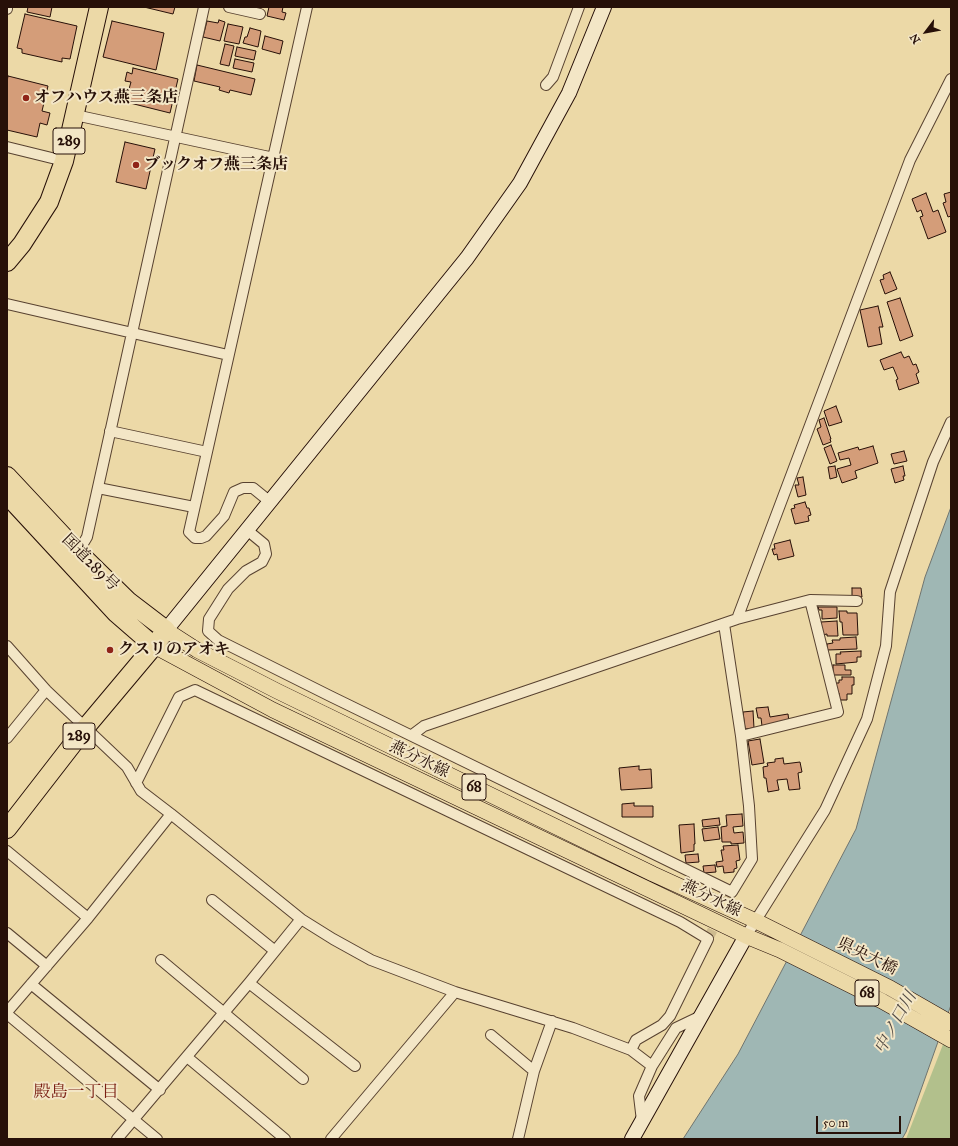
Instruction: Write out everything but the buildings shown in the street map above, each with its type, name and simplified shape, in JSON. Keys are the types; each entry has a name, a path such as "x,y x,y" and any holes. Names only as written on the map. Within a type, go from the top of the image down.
{"highway":[{"name":"289","path":"7,262 22,244 49,202 64,161 99,7"},
{"name":"国道289号","path":"7,476 78,552 128,601 166,630"},
{"name":"国道289号","path":"7,496 116,613 154,646"},
{"name":"289","path":"7,829 86,727 166,630"}],"main road":[{"name":"燕分水線","path":"166,630 197,650 277,691 638,867 756,921 783,944"},
{"name":"燕分水線","path":"154,646 272,710 746,936 783,944"},
{"name":"県央大橋","path":"783,944 890,988 951,1023"},
{"name":"県央大橋","path":"783,944 951,1040"}],"street":[{"path":"78,552 87,537 204,7"},
{"path":"230,7 260,14"},
{"path":"269,501 253,488 243,488 234,492 224,516 206,536 195,538 189,532 307,7"},
{"path":"546,85 553,77 579,7"},
{"path":"166,630 467,258 520,183 569,93 604,7"},
{"path":"737,619 910,160 951,79"},
{"path":"75,115 274,158"},
{"path":"7,147 64,161"},
{"path":"7,304 228,355"},
{"path":"632,1139 746,936 826,810 867,719 886,646 890,592 933,462 951,422"},
{"path":"110,431 207,452"},
{"path":"98,488 194,507"},
{"path":"247,530 264,544 266,554 262,562 246,571 228,589 209,619 208,631 218,640 732,892 752,859 741,736 724,624"},
{"path":"741,736 838,712 810,600"},
{"path":"412,735 424,726 737,619 810,600 857,601"},
{"path":"7,646 46,690 127,766 140,791 171,814 301,919 371,960 455,992 573,1028 631,1050 652,1066"},
{"path":"7,738 46,690"},
{"path":"136,783 179,696 195,690 680,922 708,939 670,1016 662,1025 636,1040 631,1050"},
{"path":"157,1139 7,1013 88,918 171,814"},
{"path":"7,851 88,918"},
{"path":"212,900 276,951"},
{"path":"117,1139 160,1090 301,919"},
{"path":"7,933 46,966"},
{"path":"161,960 304,1079"},
{"path":"249,983 355,1066"},
{"path":"31,984 160,1090"},
{"path":"331,1139 455,992"},
{"path":"642,1121 639,1096 652,1066 676,1028 701,1016"},
{"path":"518,1139 534,1071 552,1021"},
{"path":"492,1035 534,1071"},
{"path":"187,1057 285,1139"}],"green space":[{"path":"951,1024 951,1139 906,1139"}],"water":[{"name":"中ノ口川","path":"951,507 951,1005 906,1132 902,1139 683,1139 738,1054 856,829 925,577"}],"tunnel":[{"path":"708,939 732,892"}],"place":[{"name":"オフハウス燕三条店","path":"26,98"},
{"name":"ブックオフ燕三条店","path":"136,165"},
{"name":"クスリのアオキ","path":"110,650"}],"district":[{"name":"殿島一丁目","path":"76,1093"}]}
